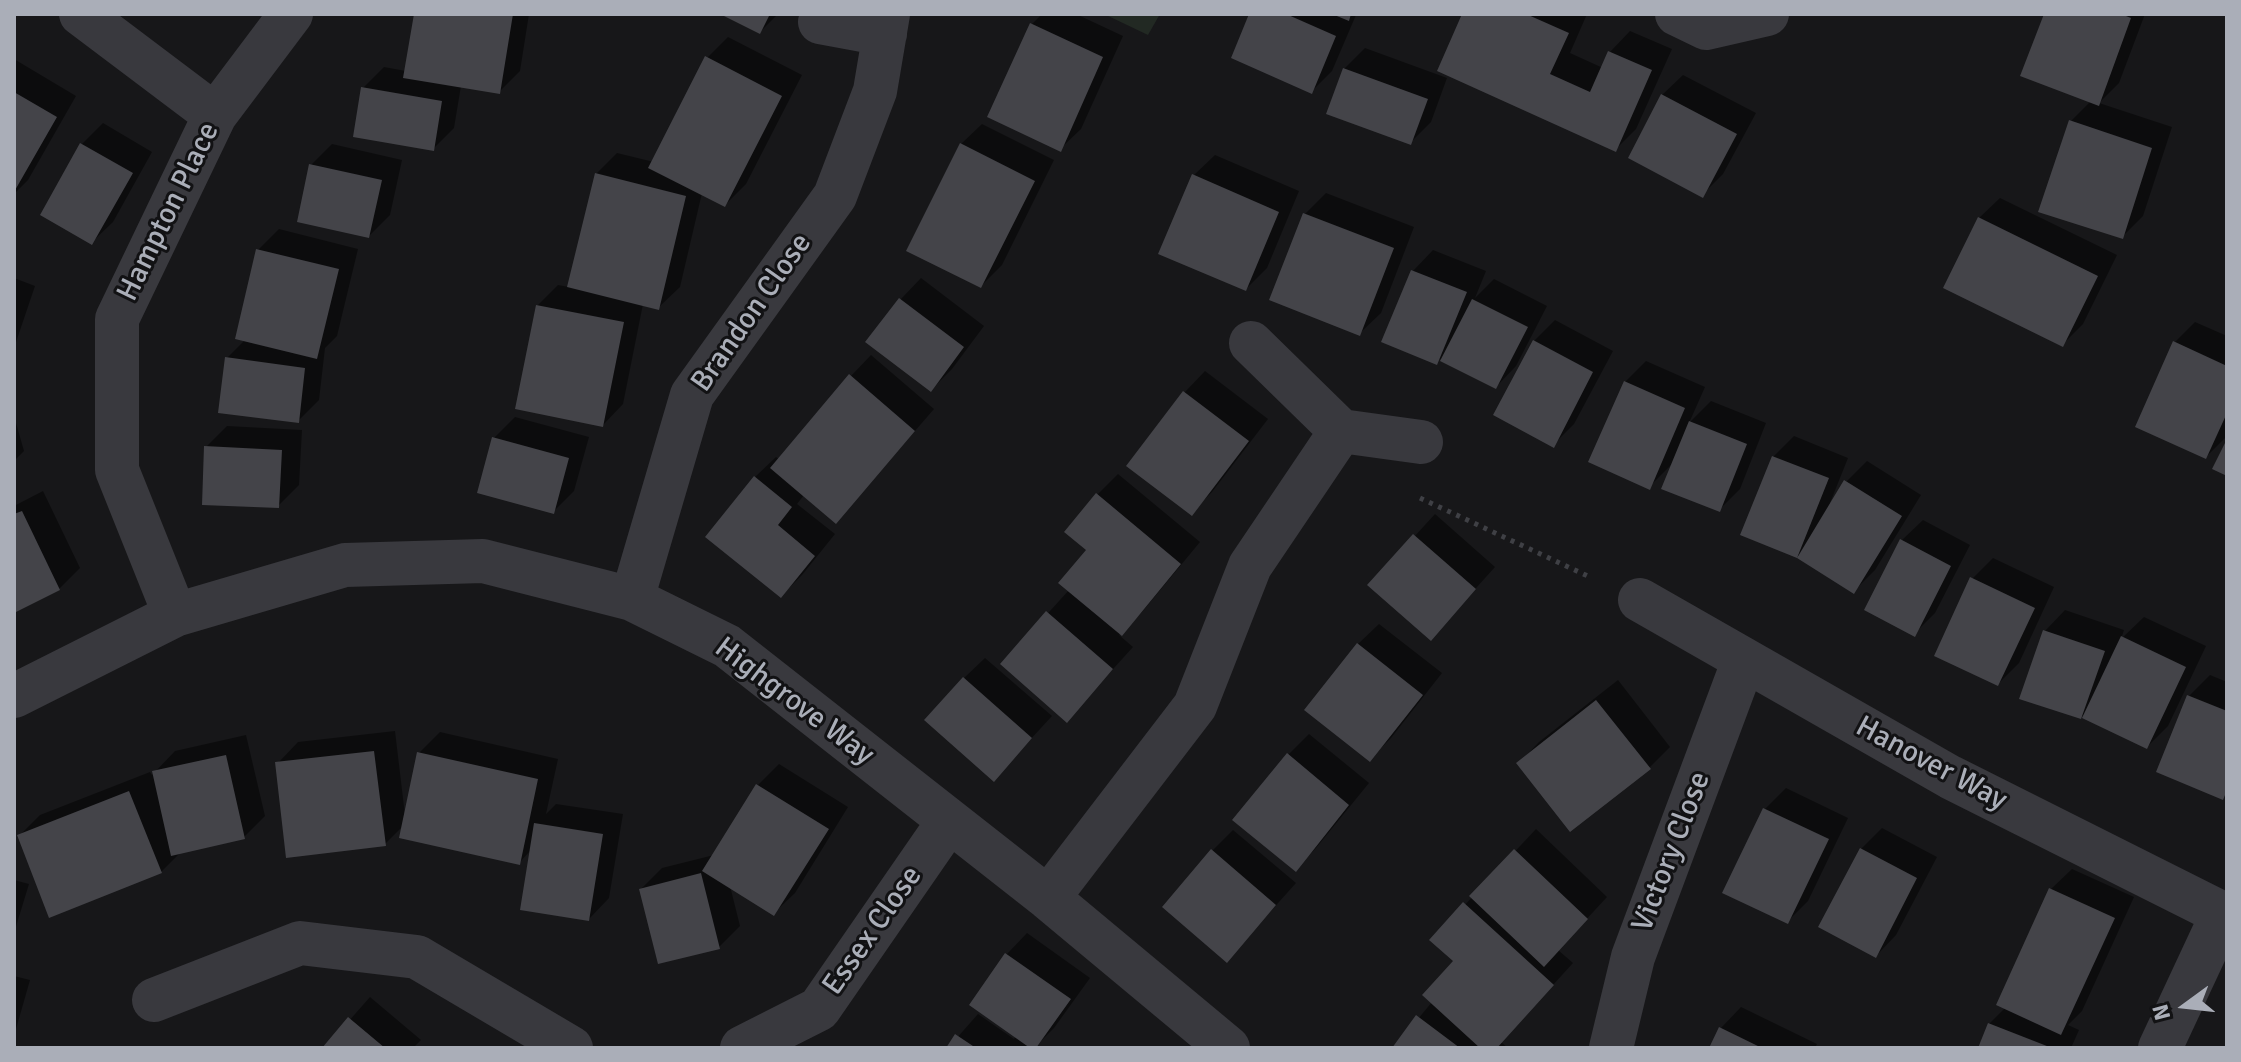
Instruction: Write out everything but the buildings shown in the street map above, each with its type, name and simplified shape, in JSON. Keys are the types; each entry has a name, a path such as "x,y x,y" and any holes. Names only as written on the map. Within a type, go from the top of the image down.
{"street":[{"path":"81,14 215,115"},
{"name":"Hampton Place","path":"175,615 117,470 117,319 215,115 291,14"},
{"path":"1677,14 1706,28 1767,14"},
{"name":"Brandon Close","path":"632,599 692,395 835,196 875,91 886,24 820,22"},
{"path":"1251,343 1341,431 1421,442"},
{"path":"1048,898 1195,706 1250,566 1341,431"},
{"name":"Highgrove Way","path":"14,696 175,615 345,565 483,561 632,599 727,646 1048,898 1228,1048"},
{"name":"Hanover Way","path":"1640,600 1950,777 2225,914"},
{"name":"Victory Close","path":"1611,1048 1633,957 1744,660"},
{"name":"Essex Close","path":"742,1048 819,1009 949,821"},
{"path":"2160,1048 2225,914"},
{"path":"154,1000 300,943 417,957 571,1048"}],"path":[{"path":"1416,496 1640,600"}],"shaded area":[{"path":"1104,14 1160,14 1148,35"}]}
